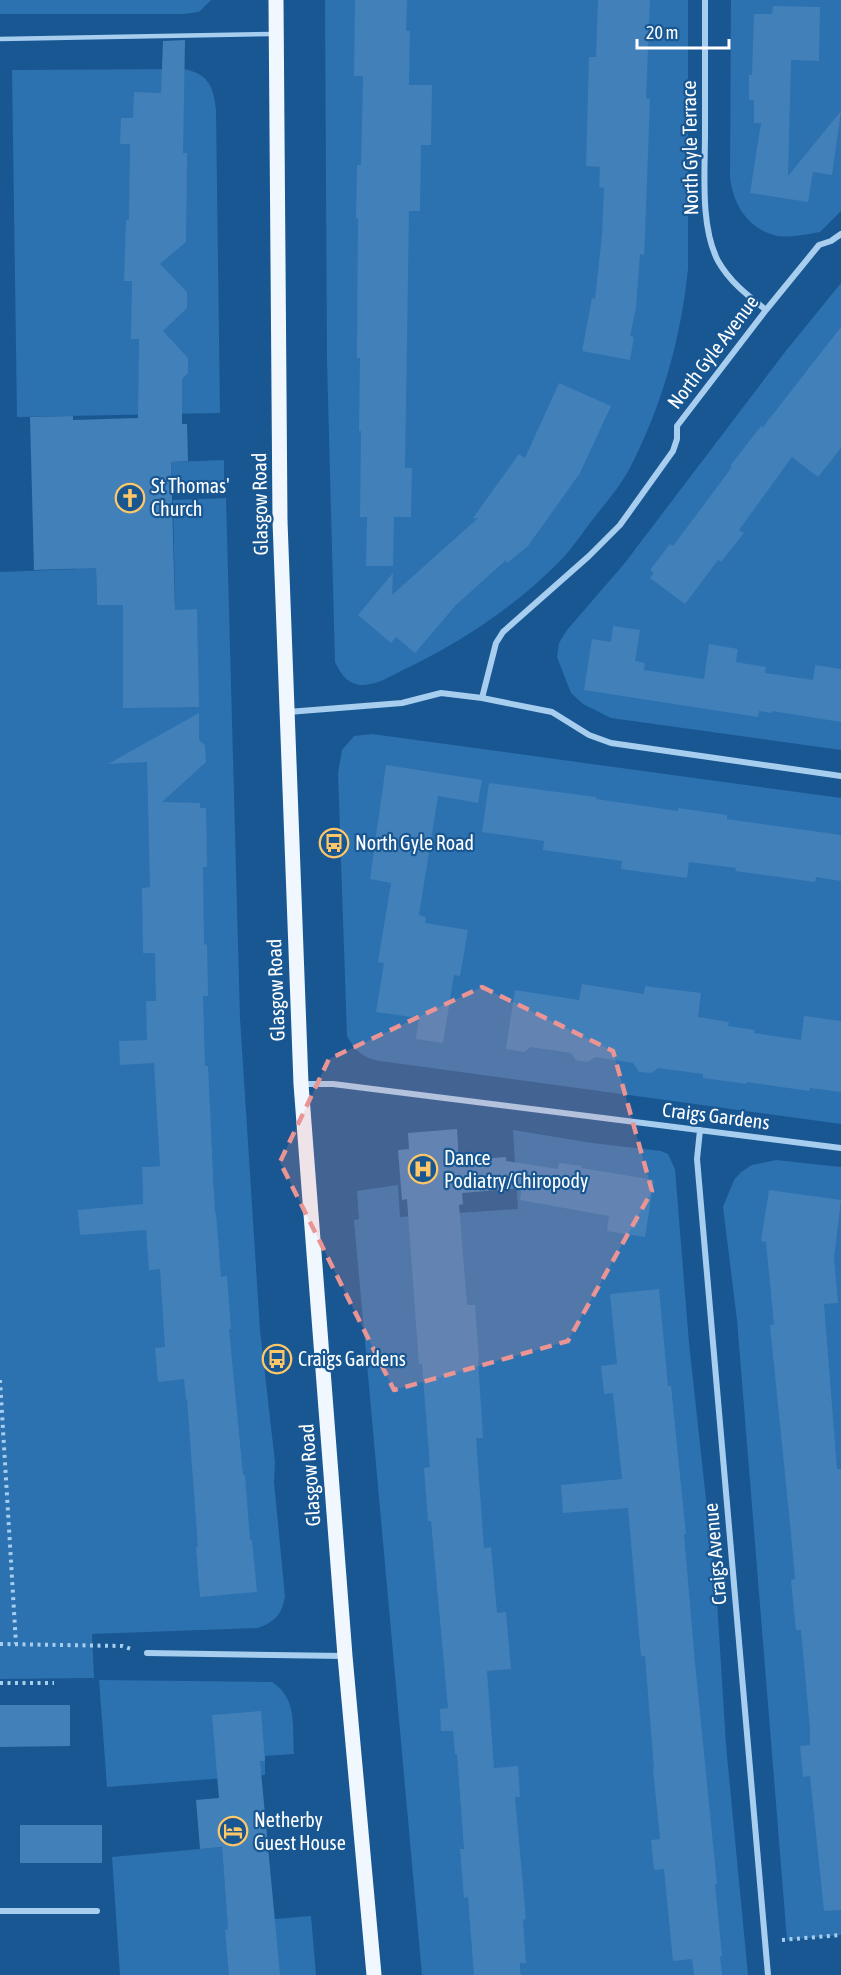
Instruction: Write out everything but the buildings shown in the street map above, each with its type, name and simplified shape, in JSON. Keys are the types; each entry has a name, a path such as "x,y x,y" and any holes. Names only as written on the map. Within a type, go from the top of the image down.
{"main road":[{"name":"Glasgow Road","path":"276,0 280,521 301,1084 345,1656 374,1975"}],"street":[{"name":"North Gyle Terrace","path":"705,0 705,200 709,236 717,259 728,277 740,290 766,310"},
{"name":"North Gyle Avenue","path":"482,698 485,678 496,643 503,632 589,556 620,525 673,451 677,439 677,426 819,245 841,234"},
{"path":"287,712 402,703 441,693 482,698 552,712 589,735 610,743 841,776"},
{"name":"Craigs Gardens","path":"301,1084 333,1084 841,1148"},
{"name":"Craigs Avenue","path":"700,1130 697,1159 768,1975"},
{"path":"147,1653 345,1656"},
{"path":"0,1911 97,1911"}],"lane":[{"path":"0,39 276,34"}],"path":[{"path":"0,1380 16,1644"},
{"path":"0,1644 122,1646 147,1653"},
{"path":"0,1683 54,1683"},
{"path":"764,1941 841,1935"}],"highlighted area":[{"path":"482,987 613,1051 652,1191 568,1341 394,1390 280,1162 329,1059"}],"shaded area":[{"path":"0,0 211,0 199,12 184,14 0,14"},
{"path":"325,0 688,0 688,269 685,295 675,346 661,396 630,468 573,546 545,576 526,592 487,622 446,648 384,679 365,685 354,684 346,679 335,662 327,361"},
{"path":"731,0 841,0 841,211 820,232 787,237 767,233 750,222 735,197 730,177"},
{"path":"183,69 204,77 211,87 216,109 220,413 17,417 12,70"},
{"path":"841,283 841,750 611,718 583,704 571,693 557,657 559,643 567,630 624,564 785,352"},
{"path":"224,460 224,485 172,486 171,462"},
{"path":"75,488 94,488 97,605 175,603 173,500 226,498 240,1018 260,1330 275,1462 274,1482 285,1596 282,1608 276,1617 258,1628 92,1634 94,1678 0,1679 0,572 77,569","holes":["211,1134 214,1192 143,1195 142,1167 163,1166 183,1135"]},
{"path":"372,734 841,798 841,1124 380,1061 360,1053 347,1036 338,773 342,750 354,736"},
{"path":"513,1130 661,1151 668,1154 675,1169 689,1343 717,1600 726,1745 748,1975 521,1975 520,1963 525,1963 517,1920 526,1919 524,1904 474,1975 422,1975 354,1220 359,1219 357,1191 398,1185 400,1217 518,1209"},
{"path":"776,1160 841,1167 841,1935 787,1940 737,1320 723,1207 734,1180 741,1172 752,1165"},
{"path":"99,1680 272,1682 286,1696 290,1705 294,1754 265,1756 265,1775 107,1787"},
{"path":"222,1847 228,1923 311,1916 316,1975 120,1975 112,1857"}],"place":[{"name":"St Thomas' Church","path":"130,498"},
{"name":"North Gyle Road","path":"334,843"},
{"name":"Dance Podiatry/Chiropody","path":"423,1169"},
{"name":"Craigs Gardens","path":"277,1359"},
{"name":"Netherby Guest House","path":"233,1831"}]}
